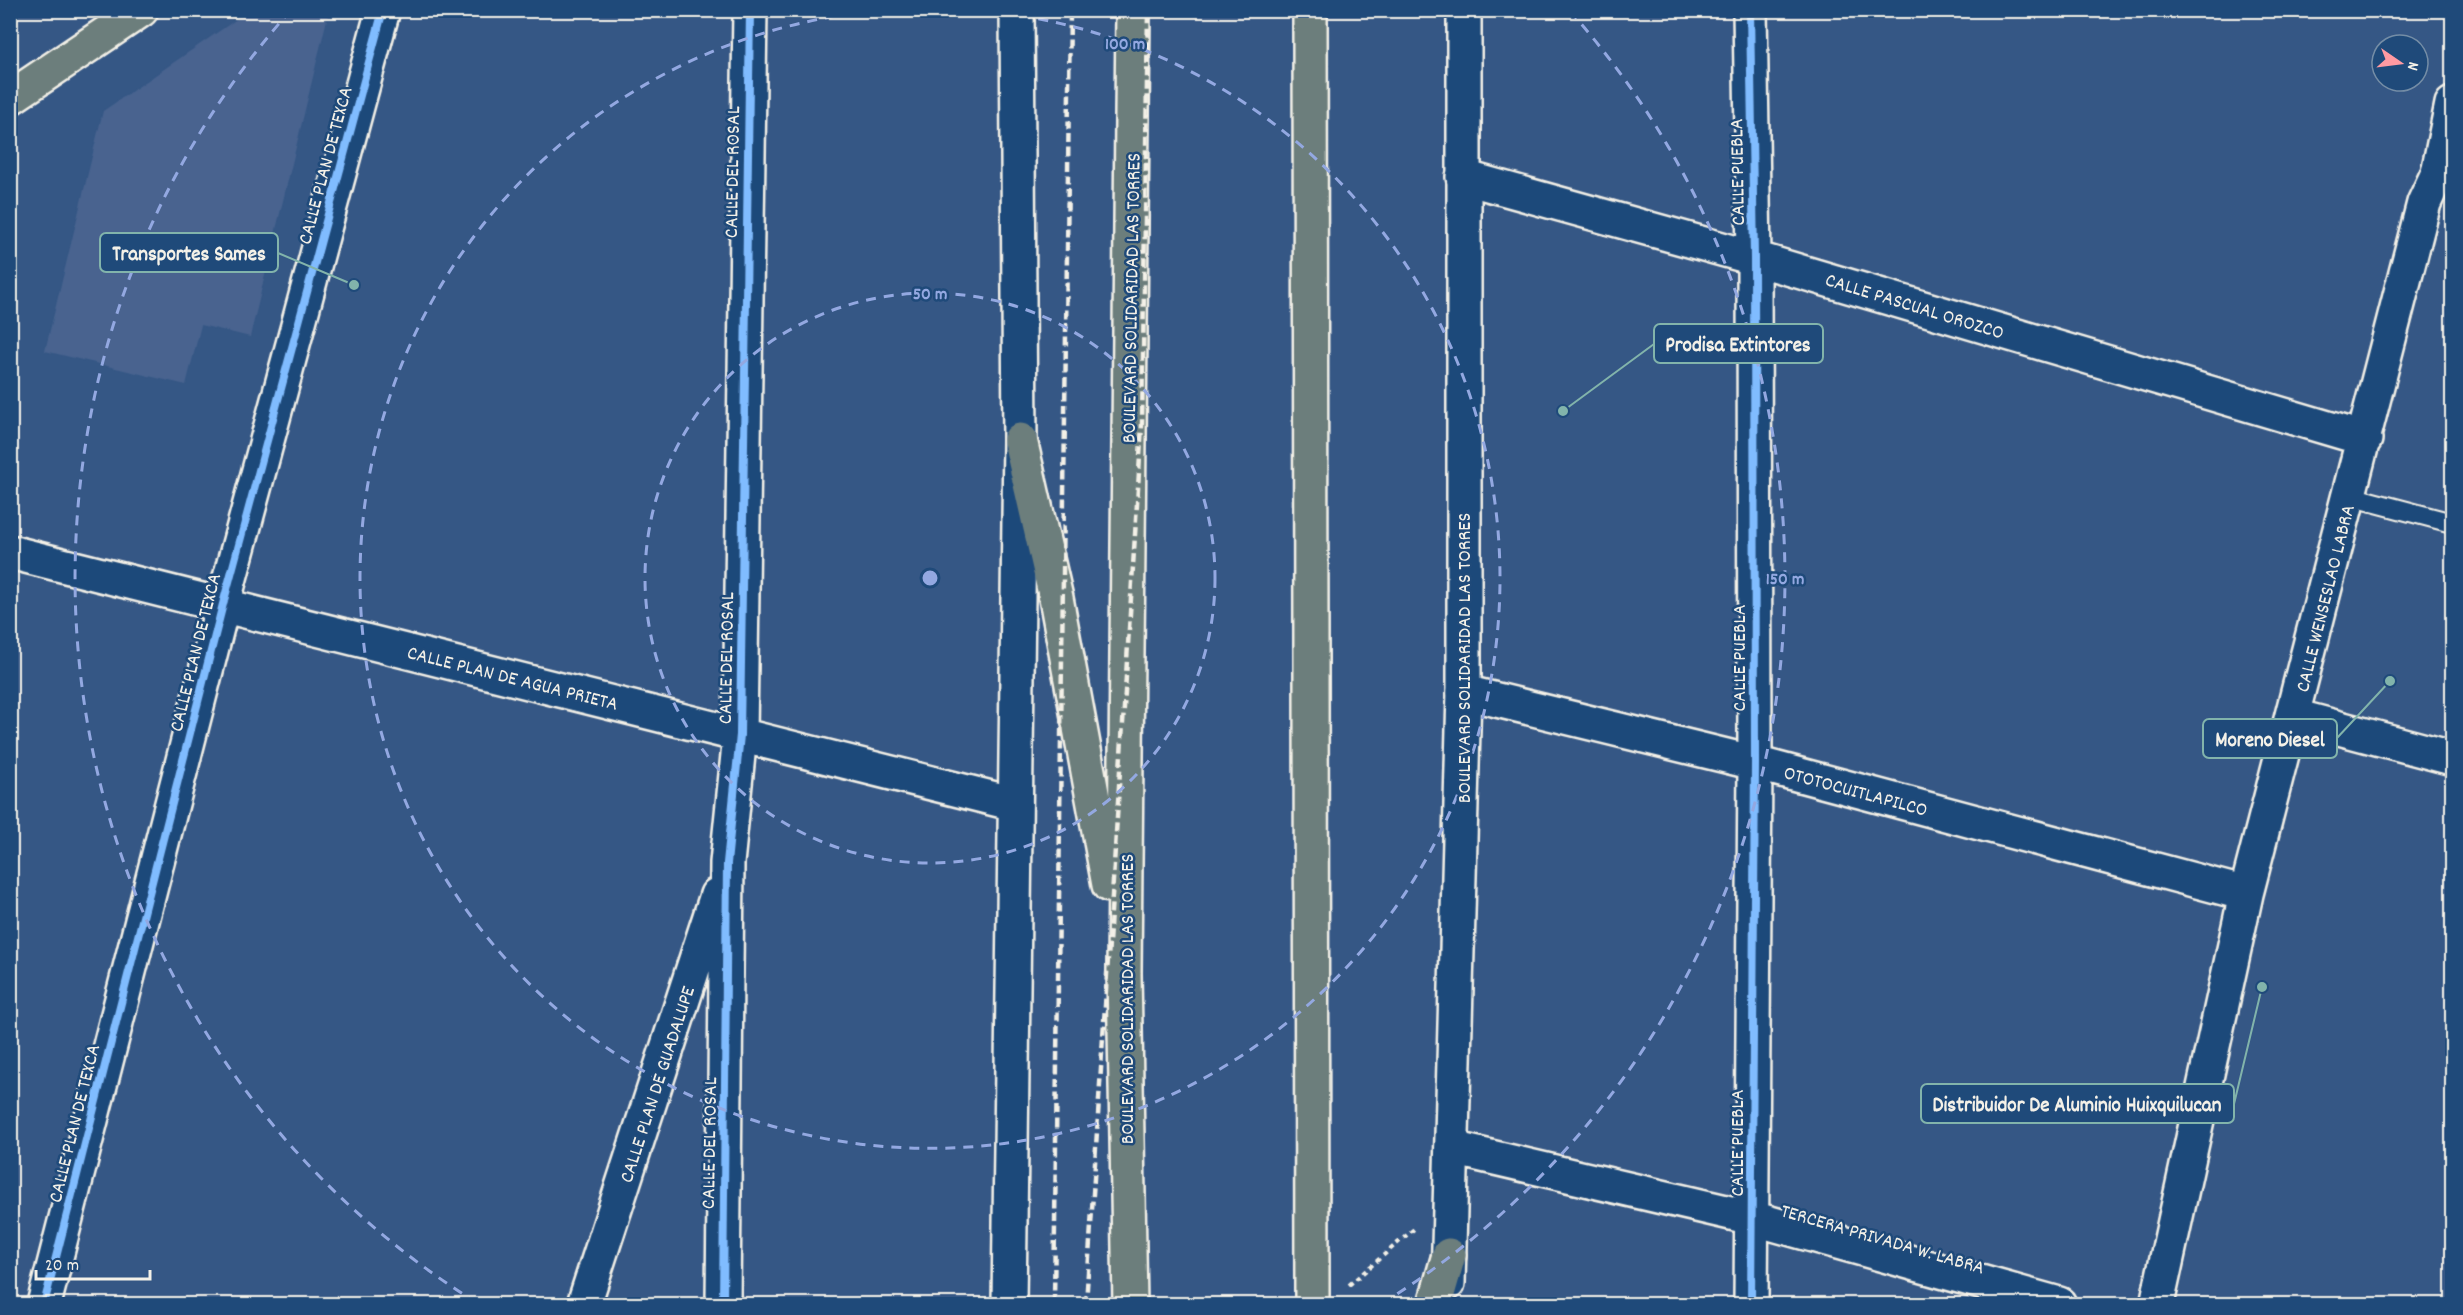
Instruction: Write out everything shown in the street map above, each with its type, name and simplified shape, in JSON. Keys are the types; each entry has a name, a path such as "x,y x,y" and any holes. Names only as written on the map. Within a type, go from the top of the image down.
{"highway":[{"path":"10,98 141,10"},
{"name":"BOULEVARD SOLIDARIDAD LAS TORRES","path":"1130,1305 1124,973 1132,10"},
{"path":"1310,10 1312,1305"},
{"path":"1020,440 1056,598 1095,794 1124,973"},
{"path":"1435,1305 1449,1255"}],"street":[{"name":"CALLE PLAN DE TEXCA","path":"44,1305 223,604 383,10"},
{"name":"CALLE DEL ROSAL","path":"723,1305 727,863 740,735 750,10"},
{"path":"1010,1305 1020,440 1017,10"},
{"name":"BOULEVARD SOLIDARIDAD LAS TORRES","path":"1448,1305 1464,692 1464,10"},
{"name":"CALLE PUEBLA","path":"1750,10 1754,258 1755,763 1751,1305"},
{"name":"CALLE WENSESLAO LABRA","path":"2157,1305 2246,894 2294,716 2424,203 2438,173 2452,104"},
{"name":"CALLE PASCUAL OROZCO","path":"1463,177 1754,258 2365,439"},
{"name":"CALLE PLAN DE AGUA PRIETA","path":"10,552 1015,804"},
{"name":"OTOTOCUITLAPILCO","path":"1464,692 1755,763 2246,894"},
{"path":"2294,716 2452,758"},
{"name":"CALLE PLAN DE GUADALUPE","path":"584,1305 727,863"},
{"name":"TERCERA PRIVADA W. LABRA","path":"1452,1148 1752,1218 2060,1305"}],"lane":[{"path":"2350,496 2452,523"}],"path":[{"path":"1344,1289 1450,1197"}],"shaded area":[{"path":"250,10 329,11 250,337 201,325 186,385 45,351 103,111"}],"railway":[{"path":"1054,1304 1070,10"},
{"path":"1086,1304 1142,425 1148,10"}],"cycle path":[{"path":"44,1304 223,604 383,10"},
{"path":"723,1304 727,863 740,735 750,10"},
{"path":"1750,10 1754,258 1755,763 1751,1304"}],"place":[{"name":"Transportes Sames","path":"354,285"},
{"name":"Prodisa Extintores","path":"1563,411"},
{"name":"Moreno Diesel","path":"2390,681"},
{"name":"Distribuidor De Aluminio Huixquilucan","path":"2262,987"}]}
